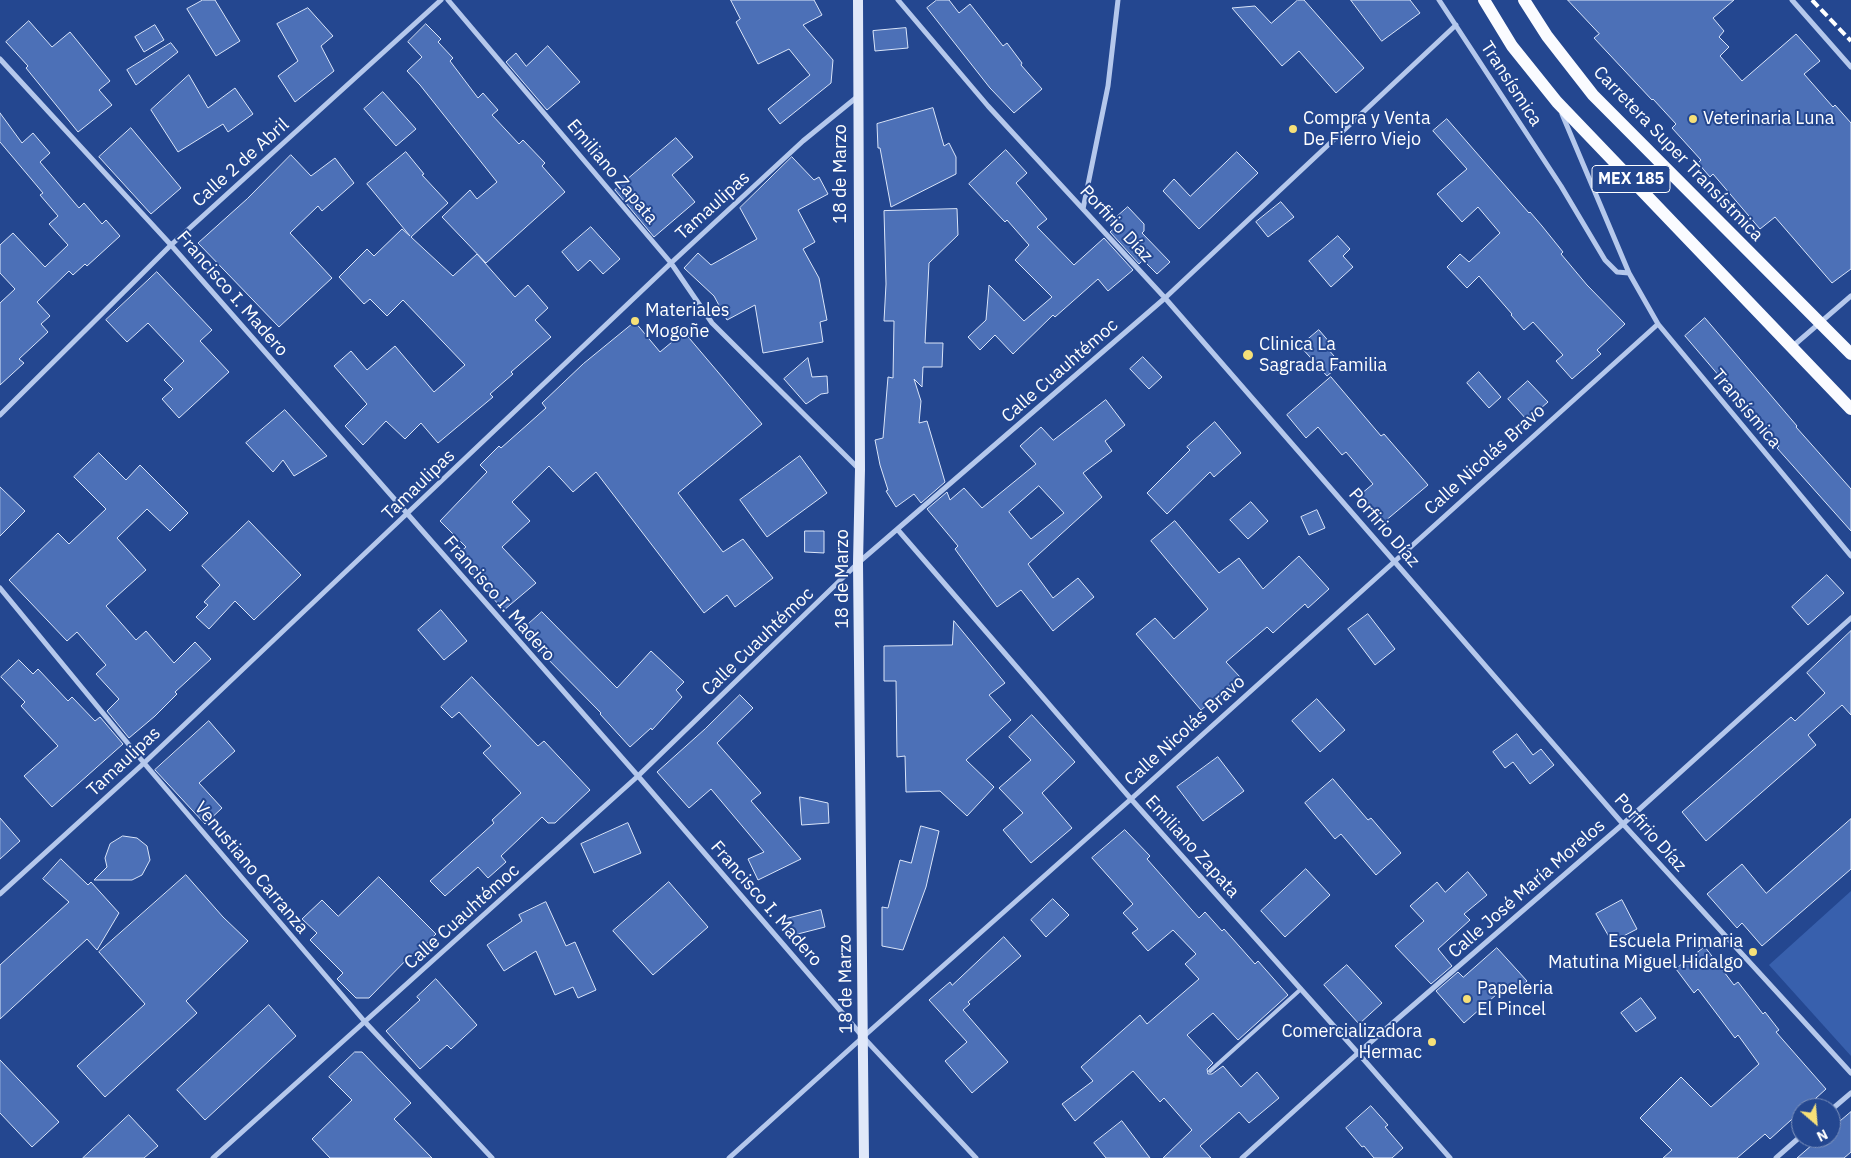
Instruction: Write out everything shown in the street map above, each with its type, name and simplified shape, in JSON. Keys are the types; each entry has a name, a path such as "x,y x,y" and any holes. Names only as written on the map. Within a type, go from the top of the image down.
{"main road":[{"name":"18 de Marzo","path":"858,0 860,469 858,563 864,1158"},
{"name":"MEX 185","path":"1484,0 1512,46 1557,102 1851,409"},
{"name":"Carretera Super Transístmica","path":"1524,0 1546,36 1593,95 1682,186 1820,321"},
{"name":"MEX 185","path":"1820,321 1851,354"}],"street":[{"name":"Calle 2 de Abril","path":"0,415 171,245 441,0"},
{"name":"Emiliano Zapata","path":"448,0 672,263 712,323 860,469"},
{"name":"Porfirio Díaz","path":"898,0 988,106 1165,298 1623,824 1851,1073"},
{"path":"1083,209 1108,86 1118,0"},
{"name":"Transísmica","path":"1440,0 1561,186 1605,260 1616,272 1630,273"},
{"path":"1792,0 1851,67"},
{"name":"Calle Cuauhtémoc","path":"213,1158 638,776 858,563 1165,298 1456,25"},
{"name":"Francisco I. Madero","path":"0,59 171,245 638,776 862,1036 976,1158"},
{"name":"Tamaulipas","path":"0,894 144,763 672,263 803,142 857,96"},
{"name":"Transísmica","path":"1557,102 1630,273 1658,324 1851,556"},
{"path":"1792,347 1851,296"},
{"name":"Calle Nicolás Bravo","path":"730,1158 862,1036 1131,799 1658,324"},
{"name":"Emiliano Zapata","path":"898,530 1131,799 1358,1052 1450,1158"},
{"name":"Venustiano Carranza","path":"0,588 144,763 365,1022 492,1158"},
{"name":"Calle José María Morelos","path":"1242,1158 1358,1052 1623,824 1851,618"},
{"path":"1841,1102 1851,1093"},
{"path":"1776,1158 1791,1145"}],"lane":[{"path":"1210,1071 1302,989"}],"shaded area":[{"path":"1851,891 1851,1056 1769,965"}],"building":[{"path":"203,0 215,0 240,41 216,56 187,9"},
{"path":"731,0 814,0 822,15 803,25 833,60 831,83 780,124 768,109 810,75 789,49 758,64 736,22 740,19"},
{"path":"937,0 949,0 959,13 970,4 1003,46 1007,43 1022,63 1021,65 1042,89 1014,113 990,88 927,8"},
{"path":"1298,0 1304,0 1364,68 1336,93 1299,51 1282,66 1232,8 1255,6 1271,23"},
{"path":"1351,0 1410,0 1420,13 1382,41"},
{"path":"1568,0 1734,0 1713,18 1724,31 1719,37 1729,47 1720,56 1742,81 1796,34 1820,61 1804,74 1833,107 1835,105 1851,123 1851,269 1832,283 1775,217 1760,229 1713,174 1710,177 1698,163 1701,160 1672,128 1676,124 1594,38 1599,34"},
{"path":"308,8 333,36 321,46 334,71 295,102 278,76 298,61 277,24"},
{"path":"29,21 52,47 70,32 110,81 99,90 112,105 78,132 26,68 28,66 6,42"},
{"path":"426,24 441,39 438,42 453,58 450,61 478,98 483,93 498,110 492,115 519,144 523,140 545,163 542,166 565,192 486,263 442,217 470,190 477,199 497,182 407,71 422,57 408,42"},
{"path":"155,25 164,40 144,52 135,37"},
{"path":"906,28 908,48 875,51 873,31"},
{"path":"171,43 178,52 136,85 127,70"},
{"path":"548,46 580,82 547,110 506,62 516,53 526,66"},
{"path":"189,75 208,108 235,88 253,114 228,132 223,124 178,152 151,110"},
{"path":"383,92 416,129 396,146 364,109"},
{"path":"933,108 944,146 949,143 956,157 956,174 891,207 880,148 878,148 877,124"},
{"path":"0,113 22,143 33,133 50,153 40,162 79,208 84,203 102,224 106,220 120,236 87,266 85,264 73,275 69,271 37,302 50,316 41,324 48,332 19,359 24,363 0,385 0,303 15,289 0,273 0,245 13,233 45,267 68,245 49,224 58,216 40,195 43,193 0,142"},
{"path":"1447,119 1542,226 1563,252 1561,254 1587,285 1625,324 1597,350 1601,354 1572,379 1556,361 1563,355 1533,322 1524,330 1479,276 1467,288 1447,267 1460,254 1469,262 1500,233 1478,207 1462,222 1437,194 1467,169 1433,131"},
{"path":"131,128 181,188 151,214 99,157"},
{"path":"676,138 693,157 672,175 695,202 654,237 615,190"},
{"path":"1006,150 1027,173 1016,183 1047,219 1037,227 1074,265 1104,238 1133,270 1108,291 1098,279 1055,317 1053,315 1013,354 995,335 980,350 968,337 986,320 989,285 1024,321 1052,297 1015,260 1029,245 1007,220 1005,222 969,184"},
{"path":"406,152 424,174 422,175 448,203 411,237 453,276 477,254 515,297 528,285 548,308 535,320 551,337 511,372 513,374 490,394 493,397 438,443 421,423 405,439 386,421 363,445 345,426 367,404 334,366 351,351 367,370 395,346 434,392 465,365 403,300 387,316 370,299 364,304 339,277 367,249 374,256 402,229 410,236 367,184"},
{"path":"1237,152 1258,173 1199,229 1163,191 1174,179 1190,196"},
{"path":"291,155 311,176 335,158 354,183 322,211 318,206 290,233 332,278 279,327 198,243 247,199"},
{"path":"792,157 814,180 819,177 828,194 798,210 815,242 803,249 819,278 827,320 820,322 823,342 763,353 755,305 727,320 714,296 684,268 698,253 711,265 757,239 740,208"},
{"path":"1281,202 1294,217 1268,237 1256,222"},
{"path":"1128,207 1144,224 1144,231 1142,233 1170,262 1157,274 1143,260 1139,264 1110,232 1116,227 1111,222"},
{"path":"957,209 958,235 929,263 925,343 943,343 942,367 923,367 922,387 914,379 921,401 919,423 927,421 945,482 921,503 914,494 896,507 886,491 888,490 875,440 883,438 888,377 893,378 894,321 884,321 886,284 884,211"},
{"path":"591,227 620,259 603,274 590,260 578,271 562,252"},
{"path":"1338,236 1350,249 1343,256 1353,267 1331,287 1309,261"},
{"path":"157,272 212,330 200,341 229,372 179,418 162,399 173,389 164,380 184,361 148,323 127,342 106,320"},
{"path":"1705,318 1796,427 1851,489 1851,531 1777,448 1779,446 1685,336"},
{"path":"635,322 660,352 684,332 762,424 678,493 723,552 743,539 773,578 735,607 727,595 704,613 596,472 573,492 549,466 512,502 530,521 502,547 536,583 504,610 483,588 485,585 457,555 466,547 440,521 487,472 480,465 499,446 501,448 546,408 542,403 583,364"},
{"path":"1319,330 1331,344 1327,348 1341,364 1327,376 1300,346"},
{"path":"1143,357 1162,377 1149,389 1130,369"},
{"path":"808,358 812,377 827,376 828,393 821,394 806,404 784,379"},
{"path":"1479,372 1501,397 1489,408 1467,383"},
{"path":"1331,377 1381,436 1384,434 1428,485 1384,522 1361,494 1373,484 1346,452 1342,455 1318,427 1306,438 1287,415"},
{"path":"1528,381 1548,402 1527,420 1508,399"},
{"path":"1106,400 1125,425 1105,441 1112,451 1083,473 1102,497 1028,564 1053,598 1078,578 1094,597 1053,631 1021,590 997,607 955,549 958,546 927,509 947,492 950,500 964,488 982,508 1036,464 1020,446 1041,427 1053,440","holes":["1039,486 1064,513 1031,539 1009,512"]},
{"path":"285,410 327,456 294,476 283,460 273,472 246,443"},
{"path":"1215,422 1241,453 1214,477 1210,472 1167,514 1147,493 1190,450 1187,447"},
{"path":"99,453 126,480 140,465 188,513 170,531 147,509 117,538 146,570 106,606 136,640 146,631 174,663 195,642 211,659 175,692 177,694 155,716 129,738 107,711 119,699 96,674 106,665 77,632 67,641 9,580 58,533 69,544 106,509 74,477"},
{"path":"800,456 827,493 767,537 740,500"},
{"path":"0,487 25,511 0,536"},
{"path":"1251,502 1268,521 1248,539 1230,520"},
{"path":"1317,510 1325,528 1309,535 1301,517"},
{"path":"249,521 301,575 254,620 235,601 209,629 196,617 208,605 204,602 220,585 202,566"},
{"path":"1175,521 1219,573 1239,558 1263,589 1299,556 1329,589 1308,608 1305,604 1273,633 1267,627 1226,662 1240,677 1201,710 1136,634 1155,618 1174,639 1208,609 1151,541"},
{"path":"805,531 824,531 824,553 805,552"},
{"path":"1827,575 1844,593 1808,625 1792,607"},
{"path":"441,610 467,641 444,660 418,630"},
{"path":"542,612 617,688 651,651 684,682 676,690 682,697 652,730 651,728 630,747 601,713 538,649 541,647 523,629"},
{"path":"1368,614 1395,649 1375,665 1348,629"},
{"path":"954,621 1005,683 989,695 1011,720 966,760 994,787 967,816 940,791 906,792 905,756 897,757 896,681 884,681 884,646 952,645"},
{"path":"1851,631 1851,715 1842,705 1808,735 1816,745 1706,841 1682,812 1791,717 1795,721 1825,693 1807,673"},
{"path":"19,660 33,674 38,669 68,701 72,697 95,721 100,717 123,744 52,807 24,776 58,746 21,706 25,702 1,677"},
{"path":"472,677 538,746 544,741 590,790 555,823 548,823 542,817 501,856 506,862 488,878 478,867 445,896 430,881 494,823 492,820 521,793 483,753 491,746 459,712 452,718 441,707"},
{"path":"740,695 753,708 717,743 761,793 751,801 801,859 758,880 748,859 764,852 711,789 689,808 657,772"},
{"path":"1317,699 1345,730 1320,752 1292,721"},
{"path":"1032,715 1075,762 1042,793 1072,828 1031,863 1003,830 1023,813 999,788 1031,760 1009,737"},
{"path":"209,721 235,751 199,783 222,808 205,824 155,770"},
{"path":"1517,734 1533,755 1541,749 1554,765 1530,784 1513,762 1505,768 1493,752"},
{"path":"1218,757 1244,791 1203,821 1177,787"},
{"path":"1333,779 1368,820 1371,818 1401,853 1376,875 1341,834 1335,839 1305,803"},
{"path":"800,797 828,803 829,823 802,825"},
{"path":"0,818 20,841 0,859"},
{"path":"1851,819 1851,869 1762,946 1742,923 1737,928 1707,894 1742,864 1766,893"},
{"path":"628,823 641,853 594,873 581,844"},
{"path":"921,826 939,831 926,887 903,950 882,946 882,907 888,908 900,860 911,863"},
{"path":"1125,830 1150,856 1147,859 1199,918 1205,912 1222,931 1224,929 1255,964 1258,961 1288,995 1238,1040 1213,1013 1187,1035 1213,1063 1207,1069 1208,1074 1212,1074 1223,1066 1241,1087 1257,1072 1279,1098 1249,1123 1239,1112 1200,1146 1211,1158 1163,1158 1192,1130 1164,1098 1160,1102 1133,1071 1075,1121 1062,1104 1093,1081 1081,1067 1140,1015 1147,1024 1199,979 1185,964 1196,954 1173,930 1148,951 1132,933 1138,929 1123,913 1133,904 1092,858"},
{"path":"123,836 137,838 147,846 150,860 142,875 132,880 94,880 107,867 105,858 110,844"},
{"path":"61,859 88,885 91,882 119,913 97,950 87,939 0,1019 0,965 69,902 43,879"},
{"path":"1306,869 1330,895 1285,937 1261,911"},
{"path":"1468,872 1487,895 1464,914 1470,920 1438,949 1452,966 1431,984 1395,946 1424,921 1410,906 1437,882 1445,892"},
{"path":"186,875 223,917 248,941 186,1001 197,1013 105,1097 77,1066 145,1004 99,952"},
{"path":"379,877 436,934 414,956 412,954 369,998 356,998 337,979 343,973 310,940 317,933 302,919 322,900 338,916"},
{"path":"669,882 708,927 653,975 613,931"},
{"path":"1053,899 1069,915 1046,937 1031,920"},
{"path":"1622,900 1637,929 1612,942 1596,914"},
{"path":"546,902 566,946 575,942 596,990 578,998 573,987 555,995 536,951 504,971 487,945 522,921 519,915"},
{"path":"821,910 825,927 790,936 786,919"},
{"path":"1004,937 1021,956 968,1002 970,1004 963,1010 1008,1062 972,1093 945,1061 967,1042 929,1000 950,982 952,985"},
{"path":"1705,947 1734,985 1738,982 1763,1014 1765,1012 1779,1030 1776,1032 1826,1089 1816,1098 1791,1098 1791,1120 1770,1139 1765,1134 1737,1158 1663,1158 1672,1150 1640,1118 1681,1077 1711,1107 1759,1064 1738,1035 1735,1038 1698,989 1694,993 1676,969"},
{"path":"1497,948 1527,981 1512,995 1505,987 1464,1023 1436,991 1458,972 1463,977"},
{"path":"1347,965 1382,1003 1359,1024 1324,985"},
{"path":"436,979 477,1025 451,1049 447,1045 420,1069 386,1031 420,1000 417,997"},
{"path":"1641,998 1656,1018 1636,1032 1621,1013"},
{"path":"269,1005 296,1036 205,1120 177,1090"},
{"path":"355,1052 362,1052 411,1103 394,1119 432,1158 330,1158 312,1139 352,1100 329,1077"},
{"path":"0,1060 59,1122 32,1147 0,1113"},
{"path":"1371,1106 1388,1125 1385,1127 1403,1148 1392,1158 1374,1158 1346,1128"},
{"path":"1851,1112 1851,1152 1844,1158 1797,1158 1808,1148 1841,1148 1841,1120"},
{"path":"129,1115 158,1146 144,1158 83,1158"},
{"path":"1122,1121 1150,1158 1106,1158 1094,1143"}],"railway":[{"path":"1812,0 1851,41"}],"place":[{"name":"Veterinaria Luna","path":"1693,119"},
{"name":"Compra y Venta De Fierro Viejo","path":"1293,129"},
{"name":"Materiales Mogoñe","path":"635,321"},
{"name":"Clinica La Sagrada Familia","path":"1248,355"},
{"name":"Escuela Primaria Matutina Miguel Hidalgo","path":"1753,952"},
{"name":"Papeleria El Pincel","path":"1467,999"},
{"name":"Comercializadora Hermac","path":"1432,1042"}]}
